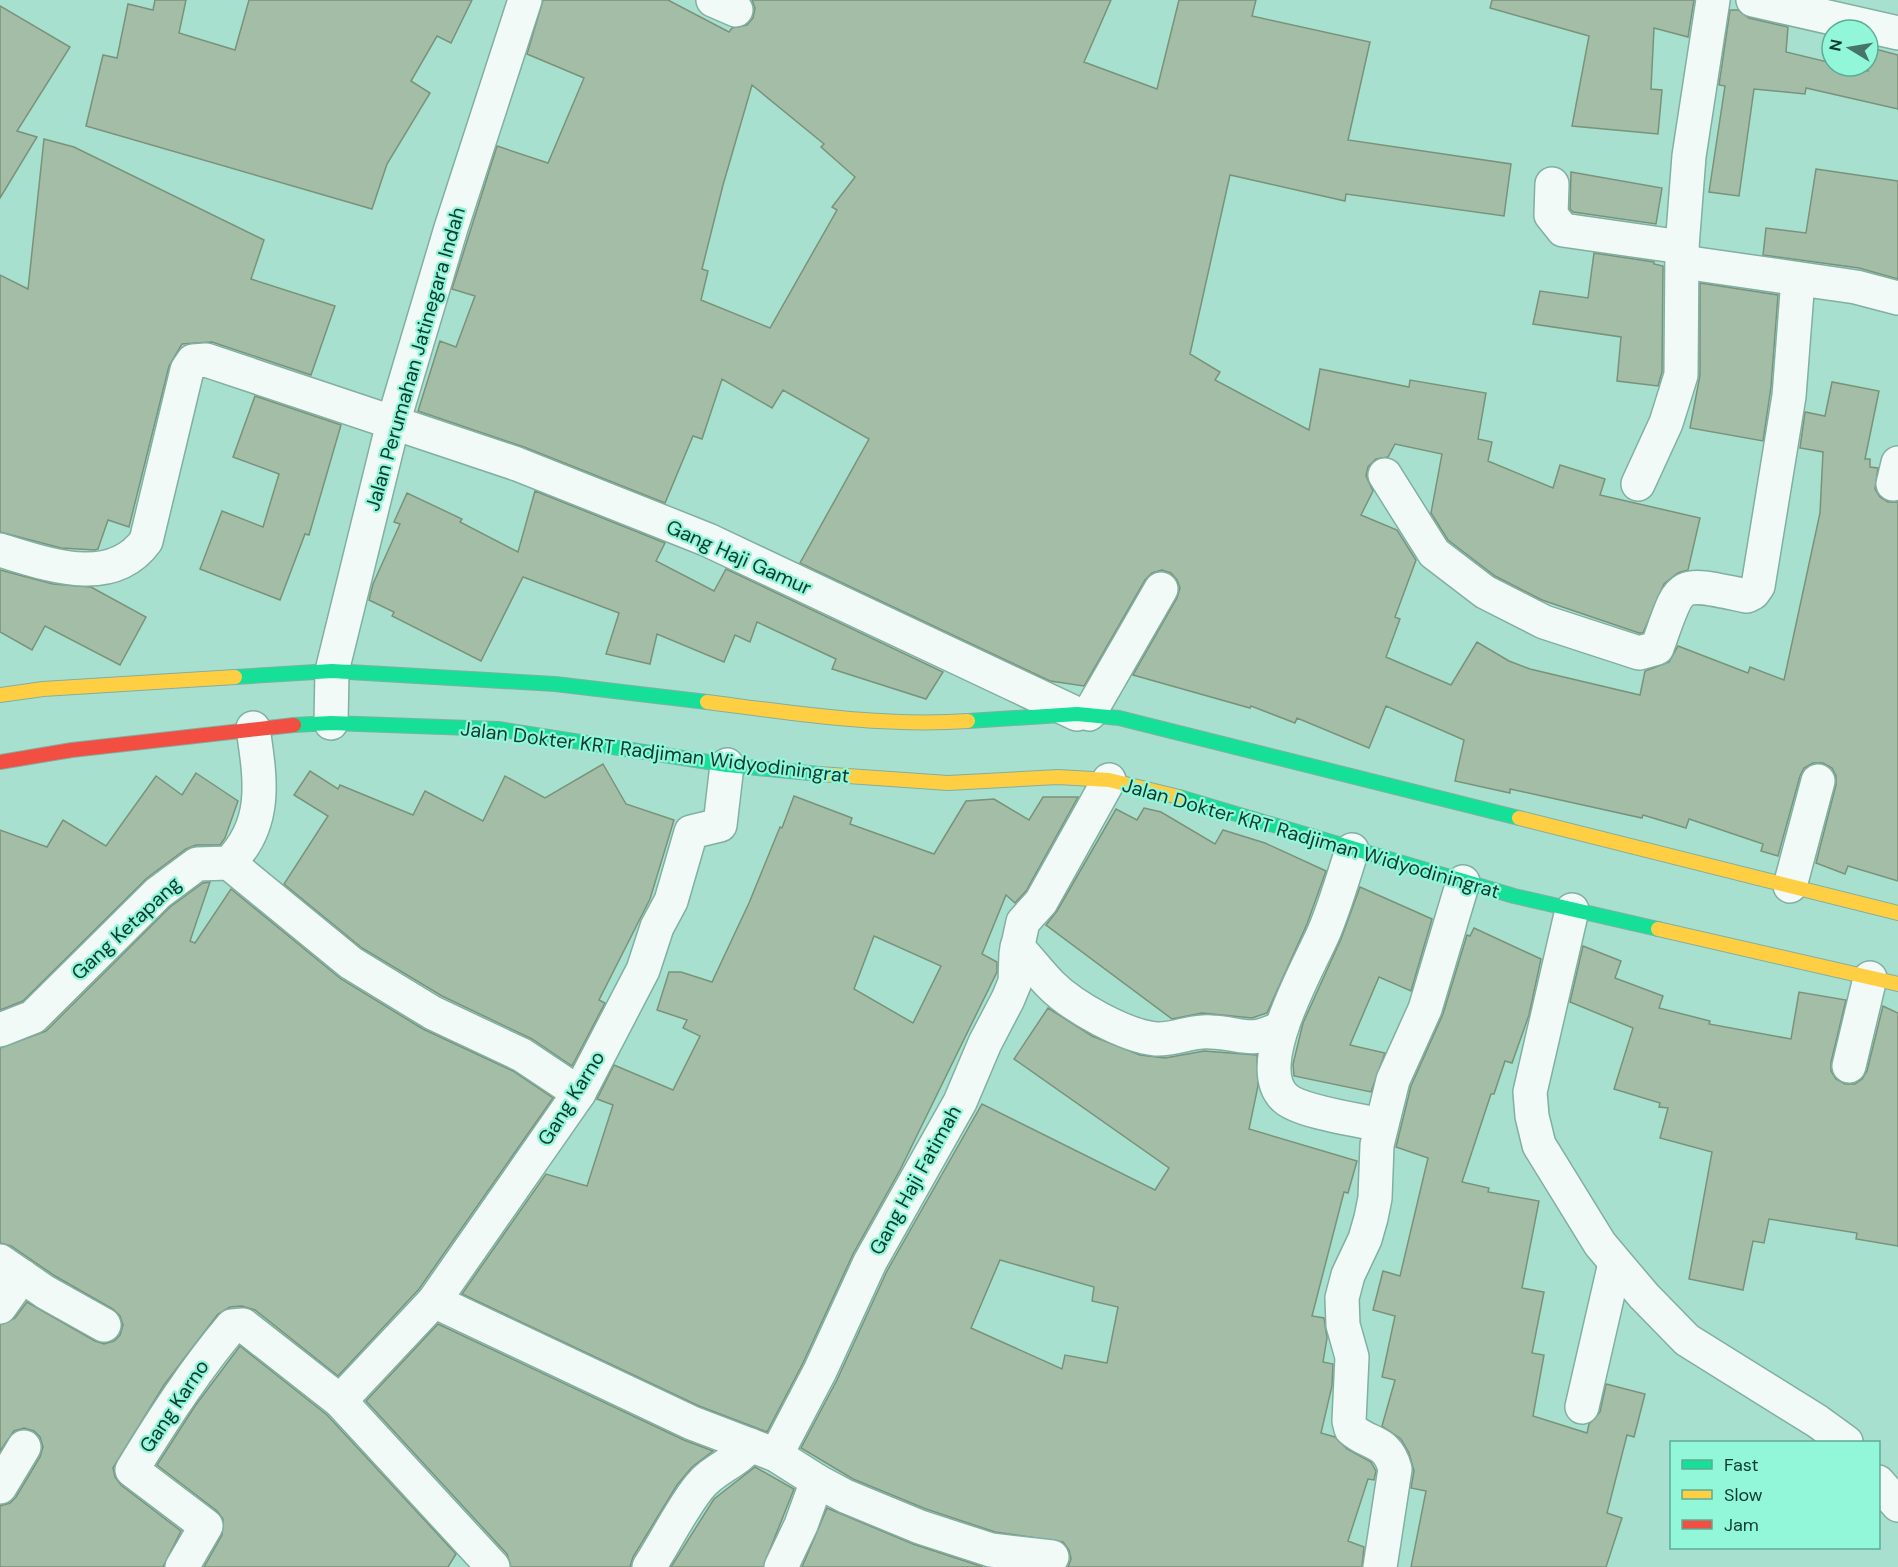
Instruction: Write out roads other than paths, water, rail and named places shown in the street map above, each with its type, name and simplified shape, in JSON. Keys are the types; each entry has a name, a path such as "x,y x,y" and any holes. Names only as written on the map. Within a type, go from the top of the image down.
{"main road":[{"path":"0,695 44,689 332,671 555,684 829,717 907,722 943,723 1083,714 1119,718 1898,913"},
{"name":"Jalan Dokter KRT Radjiman Widyodiningrat","path":"0,762 72,750 253,728 331,723 498,729 727,765 948,783 1058,777 1109,780 1172,795 1463,882 1572,910 1884,981"}],"street":[{"name":"Jalan Perumahan Jatinegara Indah","path":"331,723 332,671 393,423 451,228 525,0"},
{"path":"1638,484 1677,393 1681,375 1683,254 1689,156 1713,0"},
{"path":"1753,0 1898,33"},
{"path":"1552,184 1551,215 1563,230 1798,279 1856,287 1898,298"},
{"path":"1385,475 1434,553 1485,592 1544,622 1639,653 1657,648 1677,595 1685,588 1698,586 1747,596 1753,593 1758,586 1789,396 1798,279"},
{"name":"Gang Haji Gamur","path":"0,550 74,570 111,567 123,563 137,552 146,541 187,370 193,361 206,360 517,464 708,540 1083,714"},
{"path":"1083,714 1161,590"},
{"path":"253,728 261,787 257,813 239,853 229,862 351,963 433,1012 522,1055 579,1093"},
{"name":"Gang Karno","path":"182,1567 206,1526 132,1470 166,1413 203,1360 232,1326 243,1325 340,1401 434,1301 579,1093 643,970 657,927 671,901 691,832 720,825 727,765"},
{"name":"Gang Haji Fatimah","path":"763,1450 820,1371 870,1262 960,1102 1015,982 1017,947 1023,922 1041,902 1109,780"},
{"path":"1790,886 1818,782"},
{"path":"1352,850 1325,929 1282,1027 1273,1070 1280,1093 1287,1100 1315,1111 1381,1125"},
{"name":"Gang Ketapang","path":"0,1030 33,1017 158,893 197,864 229,862"},
{"path":"1380,1567 1395,1469 1392,1458 1384,1446 1351,1429 1349,1421 1352,1357 1342,1325 1342,1298 1347,1275 1365,1239 1371,1218 1375,1198 1375,1162 1381,1125 1393,1080 1425,1009 1463,882"},
{"path":"1572,910 1549,1000 1530,1092 1532,1116 1539,1145 1569,1197 1615,1263 1687,1341 1809,1416 1843,1441"},
{"path":"1017,947 1067,999 1106,1022 1154,1039 1176,1039 1210,1031 1239,1038 1257,1037 1282,1027"},
{"path":"1849,1066 1884,981"},
{"path":"1582,1407 1615,1263"},
{"path":"0,1307 11,1269 104,1325"},
{"path":"434,1301 692,1423 763,1450 845,1496 991,1559 1052,1557"},
{"path":"340,1401 493,1567"},
{"path":"0,1487 24,1447"},
{"path":"649,1567 699,1487 712,1474 742,1456 763,1450"},
{"path":"781,1567 817,1481"},
{"path":"1880,1484 1898,1505"}]}
